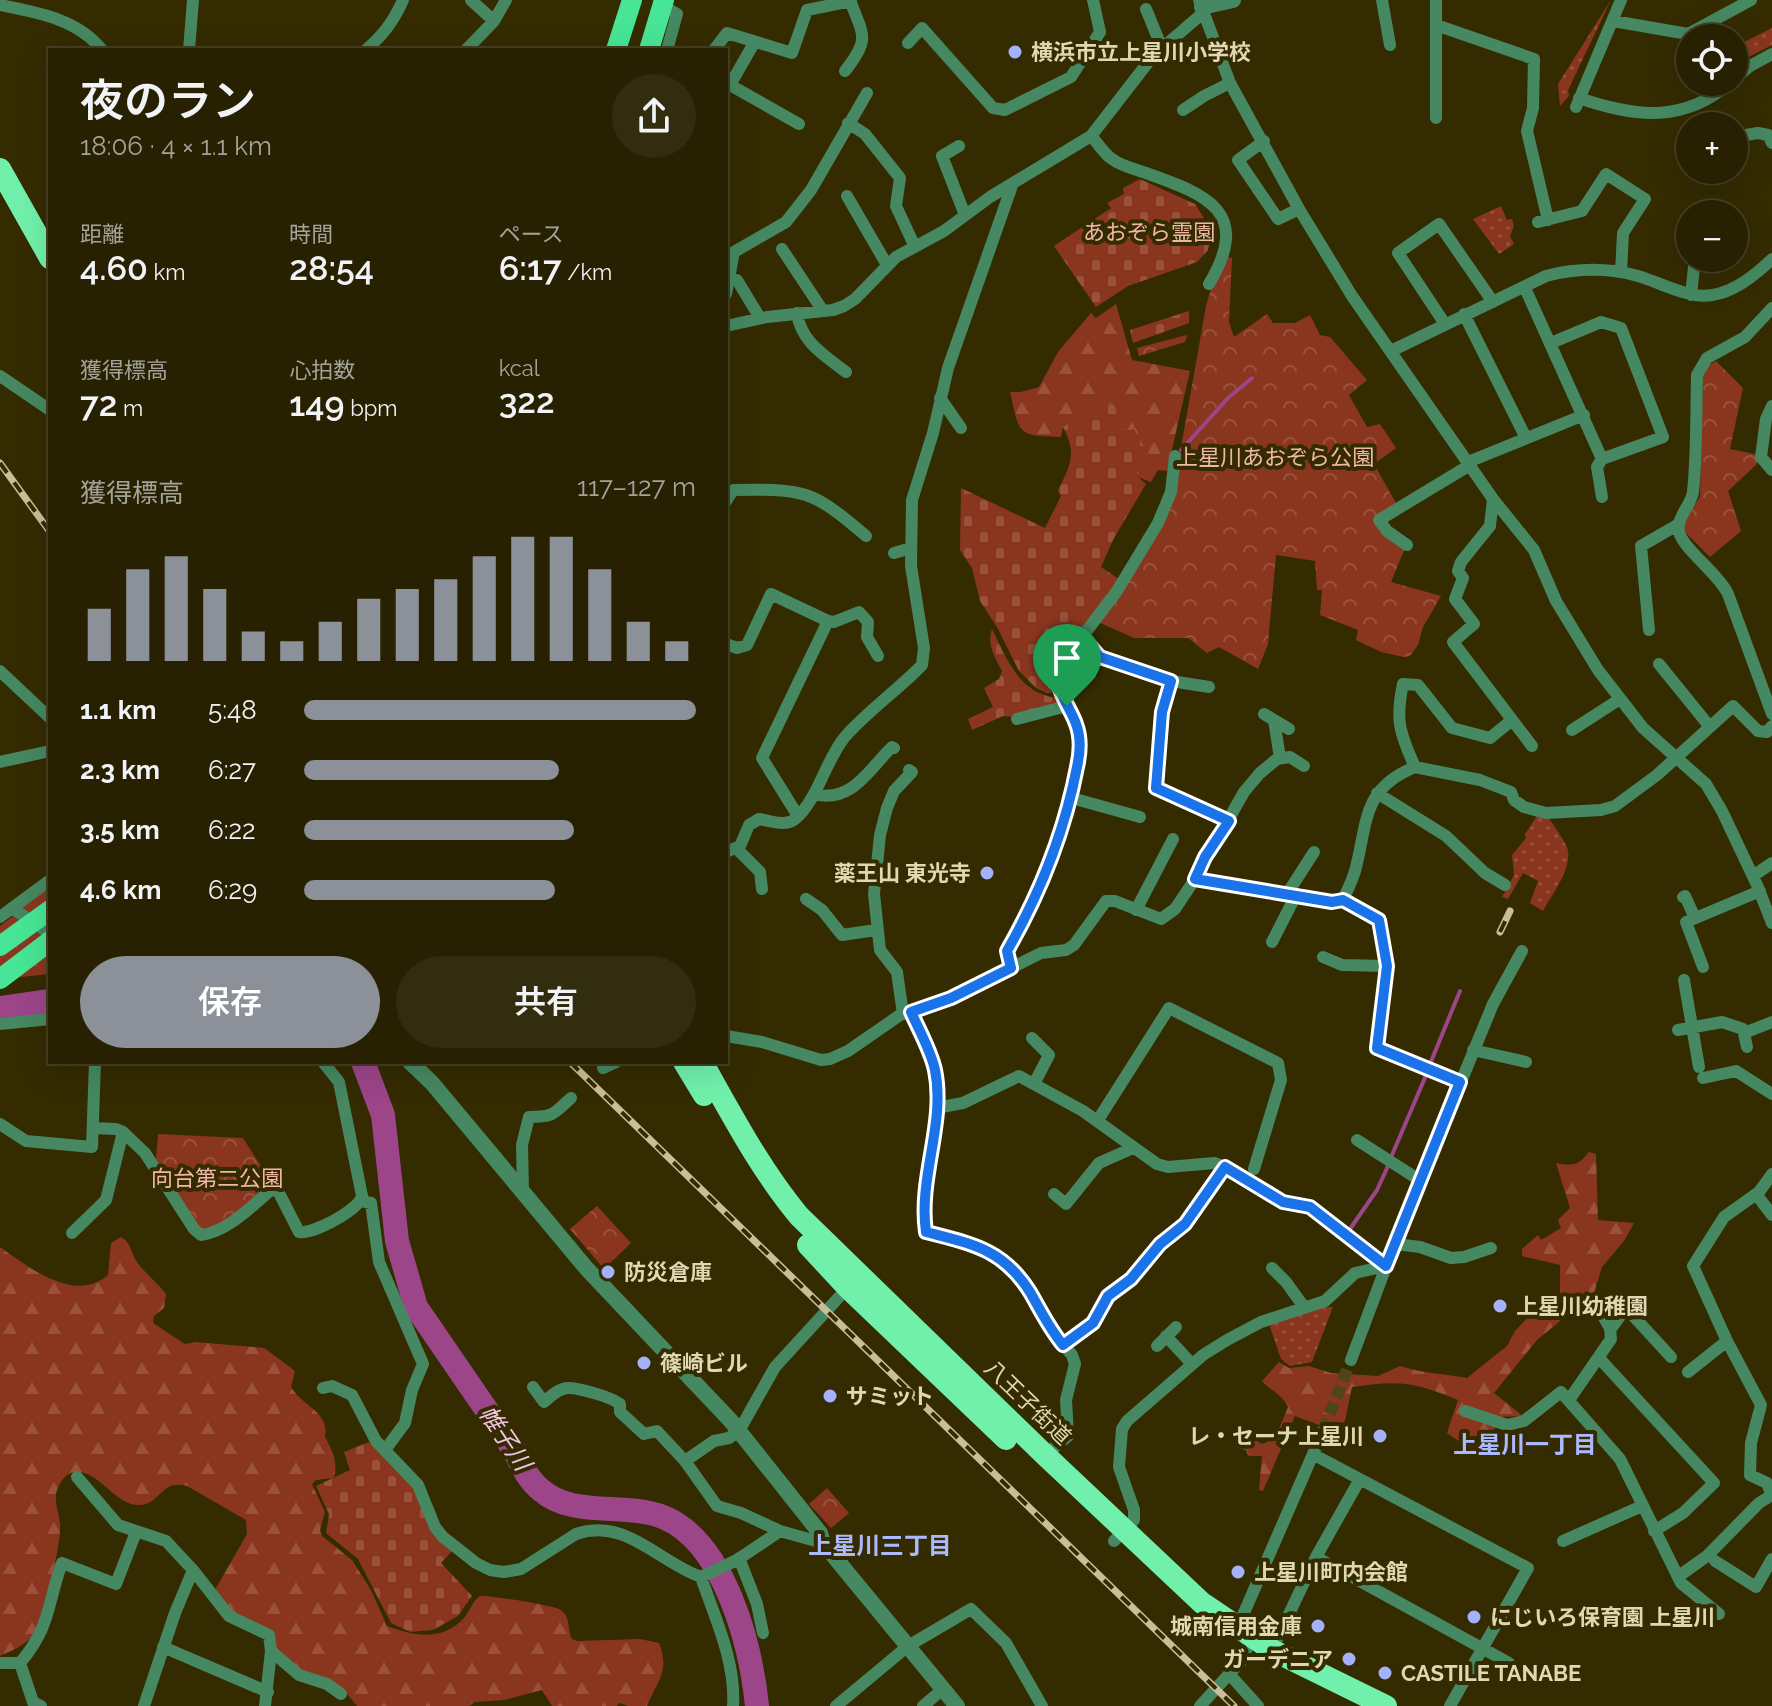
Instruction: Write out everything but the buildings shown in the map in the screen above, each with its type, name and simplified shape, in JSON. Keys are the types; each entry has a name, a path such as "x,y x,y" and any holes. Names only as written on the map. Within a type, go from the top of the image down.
{"highway":[{"path":"0,169 44,232"},
{"name":"八王子街道","path":"685,1064 751,1176 782,1217 1045,1455 1198,1618 1386,1706"},
{"name":"八王子街道","path":"703,1064 774,1186 853,1282 1119,1536"},
{"name":"八王子街道","path":"1245,1639 1358,1706"}],"main road":[{"path":"617,48 632,0"},
{"path":"650,48 664,3"},
{"path":"0,946 48,911"},
{"path":"0,979 48,943"}],"street":[{"path":"189,48 193,0"},
{"path":"368,48 395,19 403,0"},
{"path":"471,0 494,21"},
{"path":"468,48 494,21 506,0"},
{"path":"908,43 922,28 993,108 1005,110 1071,77 1100,32 1093,0"},
{"path":"728,326 760,318 833,310 855,299 896,257 1091,136 1153,56 1202,6 1233,0"},
{"path":"1382,0 1390,45"},
{"path":"1436,0 1436,118"},
{"path":"1621,0 1578,102 1617,111 1672,113 1715,96"},
{"path":"1613,21 1688,34 1751,0"},
{"path":"716,48 727,33 792,53 807,10 851,1 864,36 861,50 845,71"},
{"path":"664,3 677,14 668,48"},
{"path":"0,5 39,12 65,23 93,38 100,48"},
{"path":"1202,6 1230,83 1299,209 1352,296 1493,499 1534,550 1570,626 1598,670 1643,728 1706,784 1753,876 1772,923"},
{"path":"1146,9 1162,48"},
{"path":"1436,25 1534,59 1533,108 1527,131 1543,221 1582,211 1606,174 1645,199 1623,233 1621,272"},
{"path":"754,43 730,85 799,124"},
{"path":"1748,68 1772,54"},
{"path":"1183,110 1230,83"},
{"path":"728,284 734,252 786,222 811,190 859,98"},
{"path":"848,123 865,134 900,178 896,206 915,247"},
{"path":"1748,135 1768,135 1772,143"},
{"path":"1091,136 1112,159 1204,197 1221,214 1227,232 1225,252 1209,284"},
{"path":"1264,141 1238,160 1278,219 1299,209"},
{"path":"959,146 942,156 965,215"},
{"path":"762,889 760,872 731,850 740,846 749,825 759,819 785,823 798,816 814,794 825,767 845,737 922,665 924,648 911,548 912,500 933,433 948,368 1013,183"},
{"path":"847,196 887,265"},
{"path":"1445,324 1398,253 1439,224 1493,302"},
{"path":"782,249 823,311"},
{"path":"1391,351 1546,276 1591,269 1621,272 1691,295 1724,293 1757,274 1772,259"},
{"path":"1691,295 1693,272"},
{"path":"737,280 760,318"},
{"path":"1525,288 1602,459"},
{"path":"1772,308 1745,337 1707,358 1697,375 1692,496 1679,524 1679,532 1686,543 1721,580 1728,594 1772,714"},
{"path":"797,313 798,325 811,345 846,372"},
{"path":"1464,314 1526,438"},
{"path":"1551,343 1601,322 1621,328 1663,437 1602,459 1597,467 1602,497"},
{"path":"0,376 48,409"},
{"path":"940,398 961,428"},
{"path":"1772,406 1766,419 1761,457 1772,470"},
{"path":"1407,545 1387,531 1379,520 1469,464 1584,415"},
{"path":"1011,968 1007,951 1033,905 1061,830 1077,766 1077,726 1063,699 1059,682 1060,666 1133,566 1158,523 1171,492 1175,456"},
{"path":"728,498 733,490 786,489 807,493 831,506 866,536"},
{"path":"1493,499 1490,526 1461,562 1458,571 1463,578 1455,599 1474,624 1453,642 1532,746"},
{"path":"1649,630 1641,546 1679,524"},
{"path":"894,553 911,548"},
{"path":"728,645 737,648 747,645 771,594 828,621 834,622 859,612 868,622 867,637 878,656"},
{"path":"798,816 762,758 828,621"},
{"path":"1083,638 1100,657 1171,681 1209,687"},
{"path":"1659,664 1710,727"},
{"path":"0,671 48,716"},
{"path":"1171,681 1162,712 1156,788 1229,821"},
{"path":"1415,767 1401,736 1399,701 1403,684 1418,685 1452,728 1490,738 1512,720"},
{"path":"1017,719 1063,699"},
{"path":"1572,730 1620,699"},
{"path":"1343,900 1356,868 1367,814 1377,793 1392,779 1415,767 1497,786 1511,792 1514,800 1524,807 1546,813 1601,810 1615,806 1677,758 1733,706 1758,731 1767,732 1772,726"},
{"path":"1280,758 1269,717 1289,729"},
{"path":"814,794 837,796 868,776 877,761 894,748"},
{"path":"0,762 48,751"},
{"path":"728,1036 762,1042 821,1060 830,1059 907,1013 951,998 1041,953 1066,950 1074,945 1106,901 1115,901 1161,919 1175,909 1252,783 1280,758 1290,757 1304,766"},
{"path":"909,770 912,772 894,791 880,835 874,894 880,950 897,972 907,1013 935,1067 936,1108 923,1215 926,1232 982,1247 1007,1263 1029,1290 1048,1327 1072,1355 1075,1364 1066,1400 1068,1436 1045,1455"},
{"path":"1377,793 1446,836 1485,873 1505,885"},
{"path":"1068,797 1140,817"},
{"path":"1136,910 1173,839"},
{"path":"1272,942 1314,852"},
{"path":"1753,876 1772,863"},
{"path":"1195,879 1332,902 1343,900 1379,920 1387,966 1377,1048 1460,1082"},
{"path":"0,917 48,881"},
{"path":"1703,967 1686,922 1760,891"},
{"path":"1683,897 1695,918"},
{"path":"806,899 822,910 842,935 876,930"},
{"path":"12,908 48,933"},
{"path":"1351,1360 1473,1050 1493,1004 1522,951"},
{"path":"1323,957 1342,965 1387,966"},
{"path":"1684,980 1684,1028 1701,1072 1736,1071 1772,1094"},
{"path":"1098,1120 1169,1008 1278,1063 1281,1080 1252,1176"},
{"path":"0,1024 48,1019"},
{"path":"1684,1028 1722,1022 1743,1029 1747,1047"},
{"path":"1744,1033 1772,1022"},
{"path":"1032,1038 1054,1057 1034,1084"},
{"path":"1473,1050 1526,1062"},
{"path":"0,1124 26,1141 72,1144 86,1149 92,1147 95,1064"},
{"path":"93,1128 123,1132 145,1153 201,1235 209,1234 240,1216 271,1190 278,1191 299,1232 309,1233 361,1201 339,1082 325,1064"},
{"path":"412,1064 432,1083 587,1269 739,1431 820,1533 823,1543 957,1706"},
{"path":"603,1068 612,1064"},
{"path":"936,1108 963,1103 1019,1076 1098,1120 1157,1164 1168,1167 1214,1163 1252,1176 1283,1202 1310,1207 1386,1266"},
{"path":"523,1190 522,1145 529,1117 550,1117 571,1098"},
{"path":"72,1233 106,1200 123,1132"},
{"path":"1357,1140 1421,1181"},
{"path":"1054,1194 1066,1204 1099,1163 1133,1148"},
{"path":"1063,1345 1093,1323 1108,1296 1131,1279 1160,1244 1185,1224 1225,1167"},
{"path":"1679,1576 1707,1556 1759,1503 1772,1496 1767,1483 1750,1475 1751,1443 1761,1405 1727,1341 1693,1266 1724,1217 1756,1194 1772,1174"},
{"path":"1756,1194 1772,1215"},
{"path":"361,1201 371,1203 379,1262 423,1364 412,1390 405,1423 385,1450"},
{"path":"1395,1244 1420,1247 1451,1258 1491,1248"},
{"path":"1119,1536 1134,1520 1134,1510 1119,1467 1122,1429 1192,1364 1227,1340 1253,1325 1325,1301 1355,1273 1386,1266"},
{"path":"1272,1268 1304,1307"},
{"path":"685,1461 714,1441 729,1438 739,1431 775,1367 853,1282"},
{"path":"1569,1400 1611,1339 1610,1330 1596,1304"},
{"path":"1610,1330 1626,1308 1671,1357"},
{"path":"1166,1336 1192,1364"},
{"path":"1688,1372 1727,1341"},
{"path":"1599,1358 1714,1483 1683,1513 1654,1531"},
{"path":"323,1388 332,1386 352,1395 376,1441 418,1485 435,1527 476,1563 490,1570 504,1572 521,1569 576,1534 607,1530 628,1535 687,1572 701,1577 738,1559 780,1531"},
{"path":"533,1387 544,1402 557,1391 567,1388 613,1399 620,1404 620,1412 644,1434 657,1431 685,1461 717,1506 780,1531 823,1543"},
{"path":"1465,1411 1507,1425 1524,1421 1561,1392 1620,1459 1681,1583 1719,1614"},
{"path":"1204,1704 1230,1675 1323,1431"},
{"path":"1320,1458 1528,1568 1450,1706"},
{"path":"77,1477 118,1525 166,1541 229,1616 269,1635 271,1651 265,1706"},
{"path":"1272,1650 1316,1557 1360,1479"},
{"path":"1563,1541 1642,1506"},
{"path":"20,1663 44,1630 62,1563 116,1584 136,1532"},
{"path":"1316,1557 1509,1663"},
{"path":"738,1559 757,1604 763,1633"},
{"path":"1715,1561 1756,1587 1772,1559"},
{"path":"146,1706 163,1647 193,1570"},
{"path":"701,1577 724,1644 734,1690 733,1706"},
{"path":"836,1706 908,1646 971,1609 1006,1643 1042,1706"},
{"path":"163,1647 268,1692"},
{"path":"271,1651 299,1675 327,1684 341,1694"},
{"path":"0,1663 20,1663"},
{"path":"20,1663 33,1702 41,1706"},
{"path":"1230,1675 1258,1706"},
{"path":"923,1706 943,1689"}],"green space":[{"path":"1611,0 1568,90 1569,96 1560,106 1558,84"},
{"path":"1772,28 1772,45 1748,57 1748,40"},
{"name":"あおぞら霊園","path":"1140,179 1195,204 1209,226 1208,250 1197,262 1128,286 1096,307 1054,246 1111,208 1107,203 1124,194 1123,188"},
{"path":"1501,206 1507,220 1512,219 1514,226 1510,236 1514,244 1499,254 1473,219"},
{"name":"上星川あおぞら公園","path":"1227,257 1232,258 1229,322 1234,337 1267,314 1273,323 1295,323 1310,315 1320,335 1330,337 1367,380 1349,395 1367,427 1380,424 1396,448 1374,464 1397,505 1373,519 1405,548 1391,582 1441,596 1410,656 1381,652 1356,640 1358,630 1320,615 1322,590 1317,590 1315,561 1276,555 1268,644 1258,669 1219,647 1207,653 1188,638 1134,638 1096,621 1173,493 1206,306 1212,285"},
{"path":"1116,304 1132,360 1190,371 1167,471 1158,470 1151,482 1138,477 1126,430 1063,427 1061,437 1028,433 1019,425 1010,392 1039,387 1058,352 1091,313 1096,318"},
{"path":"1189,311 1189,323 1133,343 1130,330"},
{"path":"1187,335 1185,342 1139,356 1137,348"},
{"path":"1716,361 1743,388 1730,449 1759,455 1757,464 1728,491 1741,531 1710,557 1683,530 1683,521 1700,497 1703,374 1706,367"},
{"path":"1113,403 1125,430 1134,429 1148,454 1136,469 1138,477 1146,484 1101,567 1119,579 1058,661 1057,692 1047,693 1036,688 1019,671 980,601 972,568 960,550 961,488 1045,528 1061,496 1058,490 1071,459 1070,444 1063,427 1084,414"},
{"path":"992,629 1017,675 1035,691 1061,698 1064,704 1016,713 1015,717 1003,716 972,730 968,719 993,707 984,688 999,679 1002,671 991,645"},
{"path":"1537,816 1548,817 1568,853 1562,879 1543,911 1530,903 1538,881 1523,873 1508,899 1502,897 1514,875 1512,855 1526,838 1525,834"},
{"path":"48,888 48,928 20,908"},
{"path":"13,916 48,941 48,974 0,979 0,926"},
{"name":"向台第二公園","path":"158,1134 243,1138 271,1182 269,1187 227,1221 208,1229 199,1229 156,1159"},
{"path":"1589,1152 1596,1154 1598,1220 1634,1223 1624,1241 1602,1267 1594,1293 1537,1340 1494,1393 1523,1416 1498,1417 1494,1431 1476,1453 1447,1433 1458,1400 1406,1384 1352,1387 1345,1421 1332,1430 1295,1416 1263,1491 1259,1490 1262,1456 1248,1456 1246,1450 1236,1447 1236,1440 1244,1433 1262,1444 1272,1438 1278,1429 1288,1407 1262,1381 1279,1362 1289,1368 1309,1366 1331,1373 1378,1376 1400,1366 1467,1378 1507,1346 1515,1331 1535,1310 1560,1293 1560,1265 1522,1256 1522,1249 1538,1235 1541,1240 1561,1228 1558,1220 1570,1208 1556,1163 1574,1164"},
{"path":"597,1206 631,1243 604,1269 570,1229"},
{"path":"121,1237 138,1264 166,1294 164,1308 154,1316 153,1323 185,1344 196,1342 264,1348 295,1371 291,1387 323,1421 325,1437 335,1462 334,1478 316,1480 312,1484 325,1512 320,1530 322,1536 352,1560 371,1590 387,1626 418,1634 438,1633 456,1625 480,1596 556,1608 564,1613 572,1639 577,1641 640,1639 659,1643 663,1668 647,1706 620,1703 616,1706 552,1706 542,1690 504,1700 475,1702 469,1706 357,1706 343,1689 299,1673 275,1650 270,1633 231,1614 215,1590 247,1534 246,1520 187,1486 171,1486 146,1504 130,1504 92,1476 75,1472 62,1480 56,1494 60,1524 58,1547 36,1629 25,1643 0,1656 0,1247 52,1279 81,1286 95,1283 108,1275 111,1243"},
{"path":"1333,1307 1312,1362 1290,1366 1281,1359 1270,1327 1272,1322"},
{"path":"369,1442 406,1478 454,1549 441,1563 472,1596 458,1616 433,1630 410,1632 391,1623 358,1559 326,1533 329,1514 316,1486 350,1470 344,1452"},
{"path":"827,1488 849,1513 831,1528 809,1504"}],"waterway":[{"path":"1181,450 1228,398 1252,378"},
{"path":"1430,1064 1460,991"},
{"name":"帷子川","path":"0,1008 48,1001"},
{"name":"帷子川","path":"364,1064 383,1115 397,1241 416,1307 536,1486 554,1499 568,1504 632,1510 663,1517 685,1530 703,1549 731,1598 741,1626 757,1706"},
{"path":"1392,1155 1427,1073"},
{"path":"1350,1229 1377,1190 1388,1166"}],"tunnel":[{"path":"1323,1431 1351,1360"}],"railway":[{"path":"0,463 48,529"},
{"path":"1500,932 1510,911"},
{"path":"572,1064 1234,1706"}],"place":[{"name":"横浜市立上星川小学校","path":"1015,52"},
{"name":"薬王山 東光寺","path":"987,873"},
{"name":"防災倉庫","path":"608,1272"},
{"name":"上星川幼稚園","path":"1500,1306"},
{"name":"篠崎ビル","path":"644,1363"},
{"name":"サミット","path":"830,1396"},
{"name":"レ・セーナ上星川","path":"1380,1436"},
{"name":"上星川町内会館","path":"1238,1572"},
{"name":"にじいろ保育園 上星川","path":"1474,1617"},
{"name":"城南信用金庫","path":"1318,1626"},
{"name":"ガーデニア","path":"1349,1659"},
{"name":"CASTILE TANABE","path":"1385,1673"}],"district":[{"name":"上星川一丁目","path":"1525,1445"},
{"name":"上星川三丁目","path":"880,1546"}],"route":[{"path":"1083,638 1100,657 1171,681 1162,712 1156,788 1229,821 1205,857 1195,879 1332,902 1343,900 1379,920 1387,966 1377,1048 1460,1082 1386,1266 1310,1207 1283,1202 1225,1167 1185,1224 1160,1244 1131,1279 1108,1296 1093,1323 1063,1345 1048,1327 1029,1290 1007,1263 982,1247 926,1232 923,1215 925,1182 937,1088 935,1067 911,1012 951,998 1011,968 1007,951 1033,905 1061,830 1077,766 1077,726 1067,706 1059,682 1060,666 1083,638"}]}
